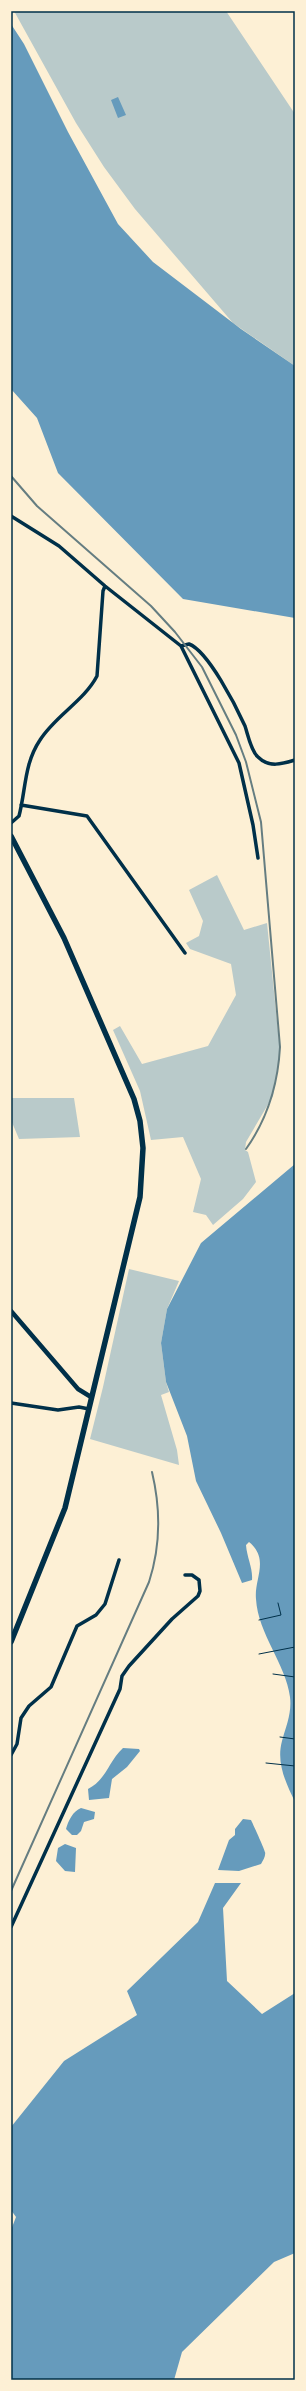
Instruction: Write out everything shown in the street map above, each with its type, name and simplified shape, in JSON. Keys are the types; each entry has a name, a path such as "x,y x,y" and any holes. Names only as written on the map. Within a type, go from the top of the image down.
{"main road":[{"path":"11,836 64,938 134,1099 142,1135 143,1168 140,1197 65,1508 11,1642"}],"street":[{"path":"11,516 60,546 105,586 180,646 240,767 253,825 258,858"},
{"path":"11,822 19,816 27,766 40,740 91,686 97,676 102,591 105,586"},
{"path":"180,646 189,644 199,650 226,688 244,725 256,756 268,763 277,765 295,760"},
{"path":"21,805 72,812 87,816 185,953"},
{"path":"11,1311 78,1389 91,1397"},
{"path":"11,1403 58,1410 78,1407 89,1409"},
{"path":"11,1755 17,1744 20,1723 24,1713 51,1687 77,1626 96,1615 105,1604 119,1560"},
{"path":"11,1927 117,1695 122,1676 129,1666 172,1619 198,1596 199,1580 192,1575 184,1575"}],"path":[{"path":"278,1604 281,1615"},
{"path":"259,1620 281,1615 284,1616"},
{"path":"259,1654 295,1647"},
{"path":"273,1674 295,1677"},
{"path":"280,1737 295,1739"},
{"path":"266,1763 295,1766"}],"shaded area":[{"path":"14,11 226,11 295,114 295,366 233,323 135,209 104,167 76,123"},
{"path":"217,875 244,930 267,923 279,1041 279,1064 273,1096 246,1142 245,1150 248,1152 256,1182 243,1199 213,1225 206,1215 193,1212 201,1179 183,1137 151,1140 140,1091 113,1030 120,1026 142,1064 208,1046 236,995 231,964 190,949 186,943 199,936 203,921 189,890"},
{"path":"11,1098 74,1098 80,1137 19,1139 11,1120"},
{"path":"129,1269 179,1281 167,1309 161,1343 166,1382 169,1392 161,1395 177,1450 179,1465 90,1439"}],"water":[{"path":"11,24 24,44 68,132 118,224 153,262 241,329 295,366 295,618 183,599 58,473 37,418 11,389"},
{"path":"118,97 126,115 118,118 111,100"},
{"path":"295,1164 295,1802 285,1780 280,1757 280,1749 289,1714 290,1697 283,1673 258,1612 256,1592 260,1569 259,1555 249,1542 246,1545 252,1571 252,1580 242,1583 221,1533 196,1481 187,1436 166,1382 161,1343 167,1309 201,1243"},
{"path":"123,1748 139,1749 140,1751 127,1767 112,1779 109,1798 89,1800 88,1789 99,1780"},
{"path":"81,1808 95,1812 94,1819 84,1822 81,1831 77,1835 72,1835 66,1829 67,1826 73,1814"},
{"path":"243,1819 251,1820 264,1850 265,1855 263,1860 261,1864 239,1871 218,1870 229,1840 235,1835 235,1829"},
{"path":"65,1844 76,1848 75,1872 65,1871 56,1861 58,1848"},
{"path":"215,1883 241,1883 223,1908 227,1981 262,2014 295,1993 295,2253 274,2262 182,2352 174,2380 11,2380 11,2230 16,2217 11,2210 11,2127 64,2061 137,2015 127,1991 198,1922"}],"railway":[{"path":"11,476 37,506 151,606 175,632 202,667 236,735 246,762 261,822 280,1047 277,1074 266,1113 246,1149"},
{"path":"11,1891 149,1582 158,1541 157,1500 152,1472"}]}
